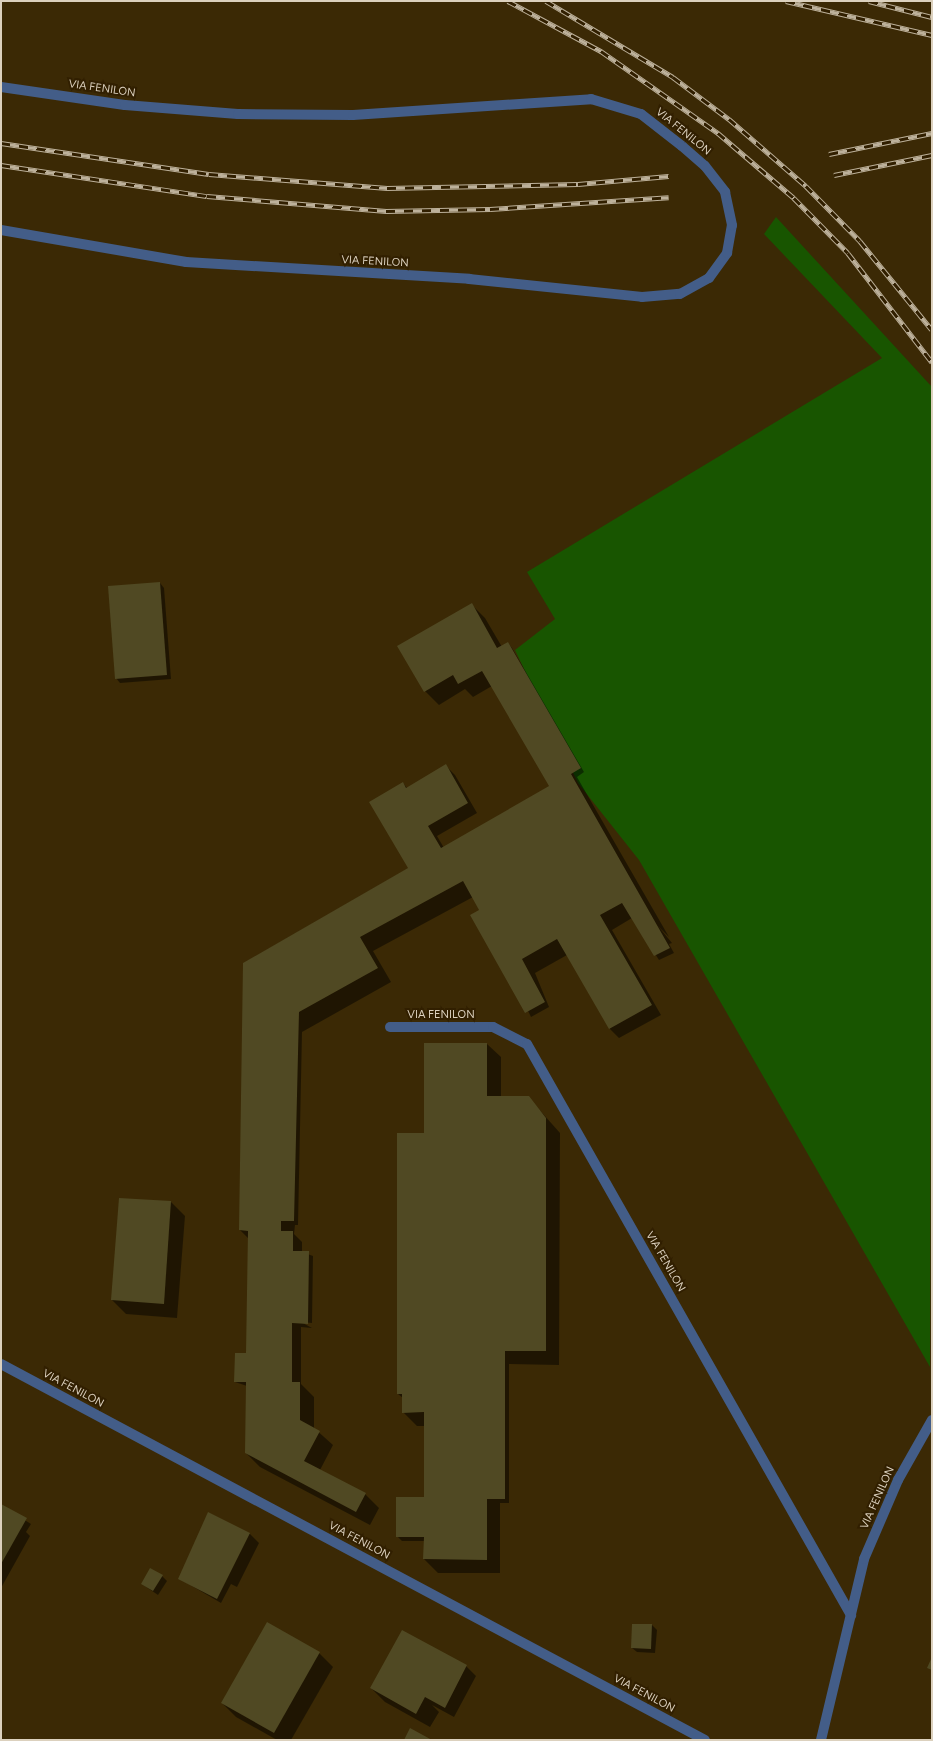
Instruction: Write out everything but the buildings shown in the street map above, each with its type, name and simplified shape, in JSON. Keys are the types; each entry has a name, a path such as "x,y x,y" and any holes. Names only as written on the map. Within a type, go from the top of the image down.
{"street":[{"name":"VIA FENILON","path":"1,87 124,105 238,114 353,115 591,99 641,114 705,166 725,192 732,225 727,253 709,278 680,294 642,298 469,279 186,262 1,230"},
{"name":"VIA FENILON","path":"390,1027 493,1027 527,1044 851,1614"},
{"name":"VIA FENILON","path":"1,1364 705,1740"},
{"name":"VIA FENILON","path":"821,1740 867,1552 898,1480 932,1420"}],"green space":[{"path":"776,217 932,387 930,1367 639,860 578,783 515,650 555,619 527,572 882,358 764,234"}],"railway":[{"path":"508,1 601,51 718,133 794,198 848,253 932,362"},
{"path":"546,1 673,77 729,119 806,186 860,241 932,330"},
{"path":"786,1 932,35"},
{"path":"869,1 932,17"},
{"path":"829,154 932,133"},
{"path":"1,143 209,174 387,188 578,184 669,176"},
{"path":"834,175 932,155"},
{"path":"1,165 207,196 386,211 490,209 669,197"}]}
